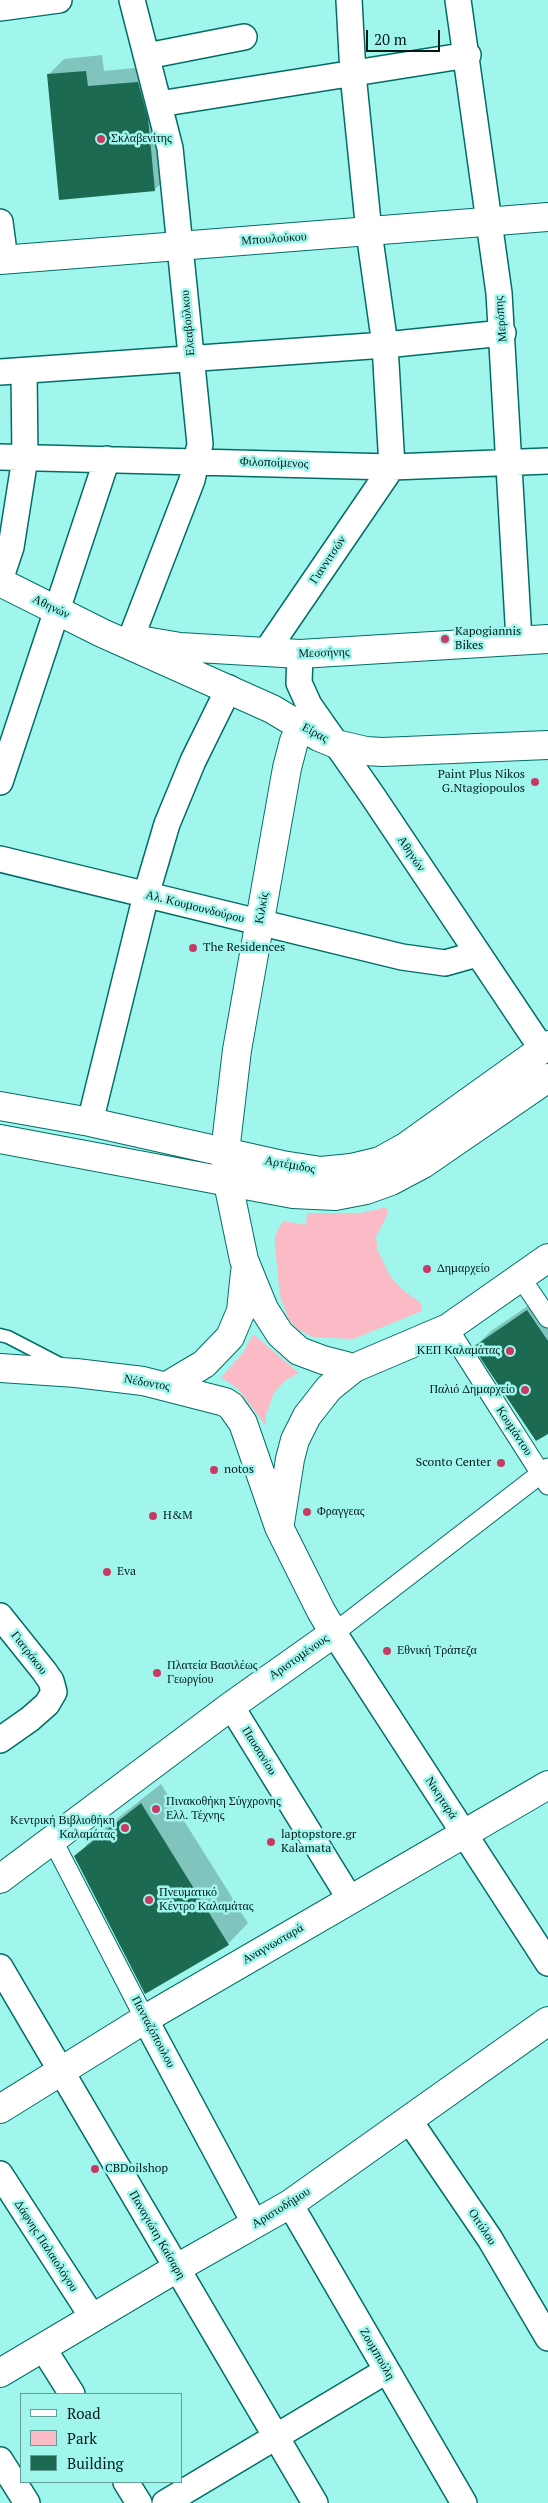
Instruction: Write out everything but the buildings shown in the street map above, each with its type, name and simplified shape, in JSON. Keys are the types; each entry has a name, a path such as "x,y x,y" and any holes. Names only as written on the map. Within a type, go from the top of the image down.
{"street":[{"path":"0,8 59,0"},
{"name":"Ελεαβούλκου","path":"131,638 198,461 200,444 170,148 132,0"},
{"path":"349,0 353,74 368,232 385,345 392,468"},
{"name":"Μερόπης","path":"458,0 468,55 491,221 502,333 519,640"},
{"path":"147,56 244,37"},
{"path":"159,104 468,55"},
{"name":"Μπουλούκου","path":"3,260 548,217"},
{"path":"0,222 3,260"},
{"path":"0,581 11,547 25,458 12,371 385,345 502,333"},
{"name":"Φιλοποίμενος","path":"0,457 198,461 392,468 548,461"},
{"path":"0,782 107,459"},
{"name":"Γιαννιτσών","path":"265,653 392,468"},
{"name":"Αθηνών","path":"0,581 102,633"},
{"name":"Μεσσήνης","path":"102,633 180,647 300,654 548,639"},
{"name":"Είρας","path":"102,633 228,688 272,709 336,744 366,751 382,752 548,745"},
{"name":"Αθηνών","path":"300,654 298,671 300,688 313,712 478,954 545,1047"},
{"path":"90,1122 146,895 172,809 228,688"},
{"name":"Κιλκίς","path":"244,1260 228,1183 225,1152 237,1050 259,922 287,768 294,741 301,726"},
{"name":"Αλ. Κουμουνδούρου","path":"0,859 402,957 445,963 478,954"},
{"name":"Αρτέμιδος","path":"0,1106 90,1122 321,1171 350,1168 380,1161 408,1146 545,1047"},
{"name":"Αρτέμιδος","path":"0,1140 102,1157 228,1183 293,1194 335,1196 366,1190 391,1181 423,1164 548,1078"},
{"path":"279,1527 292,1451 302,1423 329,1388 354,1368 448,1328 548,1258"},
{"path":"244,1260 264,1309 288,1342 311,1356 354,1368"},
{"path":"167,1386 204,1364 230,1337 243,1302 244,1260"},
{"path":"522,1278 548,1318"},
{"name":"Κουμάντου","path":"448,1328 546,1476"},
{"name":"Νέδοντος","path":"0,1368 76,1373 167,1386 226,1402 243,1422 279,1527 334,1633"},
{"name":"Αριστομένους","path":"0,1879 231,1706 334,1633 546,1476"},
{"name":"Γιατράκου","path":"0,1616 44,1671 51,1681 54,1692 47,1704 30,1719 0,1740"},
{"name":"Νικηταρά","path":"334,1633 464,1834 542,1938 548,1963"},
{"name":"Παυσανίου","path":"231,1706 350,1899"},
{"name":"Αναγνωσταρά","path":"0,2109 145,2019 548,1784"},
{"name":"Πανταζόπουλου","path":"52,1839 145,2019 256,2224"},
{"name":"Παναγιώτη Καίσαρη","path":"0,1967 315,2503"},
{"name":"Αριστοδήμου","path":"0,2373 177,2268 290,2204 548,2021"},
{"name":"Οιτύλου","path":"409,2120 490,2239 548,2338"},
{"name":"Δάφνης Παλαιολόγου","path":"0,2174 93,2318"},
{"name":"Ζουμπούλη","path":"290,2204 464,2503"},
{"path":"43,2348 71,2393"},
{"path":"165,2503 386,2370"},
{"path":"0,2460 27,2503"},
{"path":"127,2483 139,2503"}],"lane":[{"path":"0,1335 8,1337 76,1373"}],"green space":[{"path":"386,1207 388,1213 376,1237 378,1251 390,1276 403,1290 421,1303 422,1311 353,1339 313,1337 297,1329 288,1318 280,1296 275,1236 280,1226 284,1221 306,1225 307,1213 361,1213"},
{"path":"253,1334 299,1373 286,1380 274,1393 266,1415 266,1426 238,1389 221,1377 243,1353"}],"place":[{"name":"Σκλαβενίτης","path":"101,139"},
{"name":"Kapogiannis Bikes","path":"445,639"},
{"name":"Paint Plus Nikos G.Ntagiopoulos","path":"535,782"},
{"name":"The Residences","path":"193,948"},
{"name":"Δημαρχείο","path":"427,1269"},
{"name":"ΚΕΠ Καλαμάτας","path":"510,1351"},
{"name":"Παλιό Δημαρχείο","path":"525,1390"},
{"name":"Sconto Center","path":"501,1463"},
{"name":"notos","path":"214,1470"},
{"name":"Φραγγεας","path":"307,1512"},
{"name":"H&M","path":"153,1516"},
{"name":"Eva","path":"107,1572"},
{"name":"Εθνική Τράπεζα","path":"387,1651"},
{"name":"Πλατεία Βασιλέως Γεωργίου","path":"157,1673"},
{"name":"Πινακοθήκη Σύγχρονης Ελλ. Τέχνης","path":"156,1809"},
{"name":"Κεντρική Βιβλιοθήκη Καλαμάτας","path":"125,1828"},
{"name":"laptopstore.gr Kalamata","path":"271,1842"},
{"name":"Πνευματικό Κέντρο Καλαμάτας","path":"149,1900"},
{"name":"CBDoilshop","path":"95,2169"}]}
